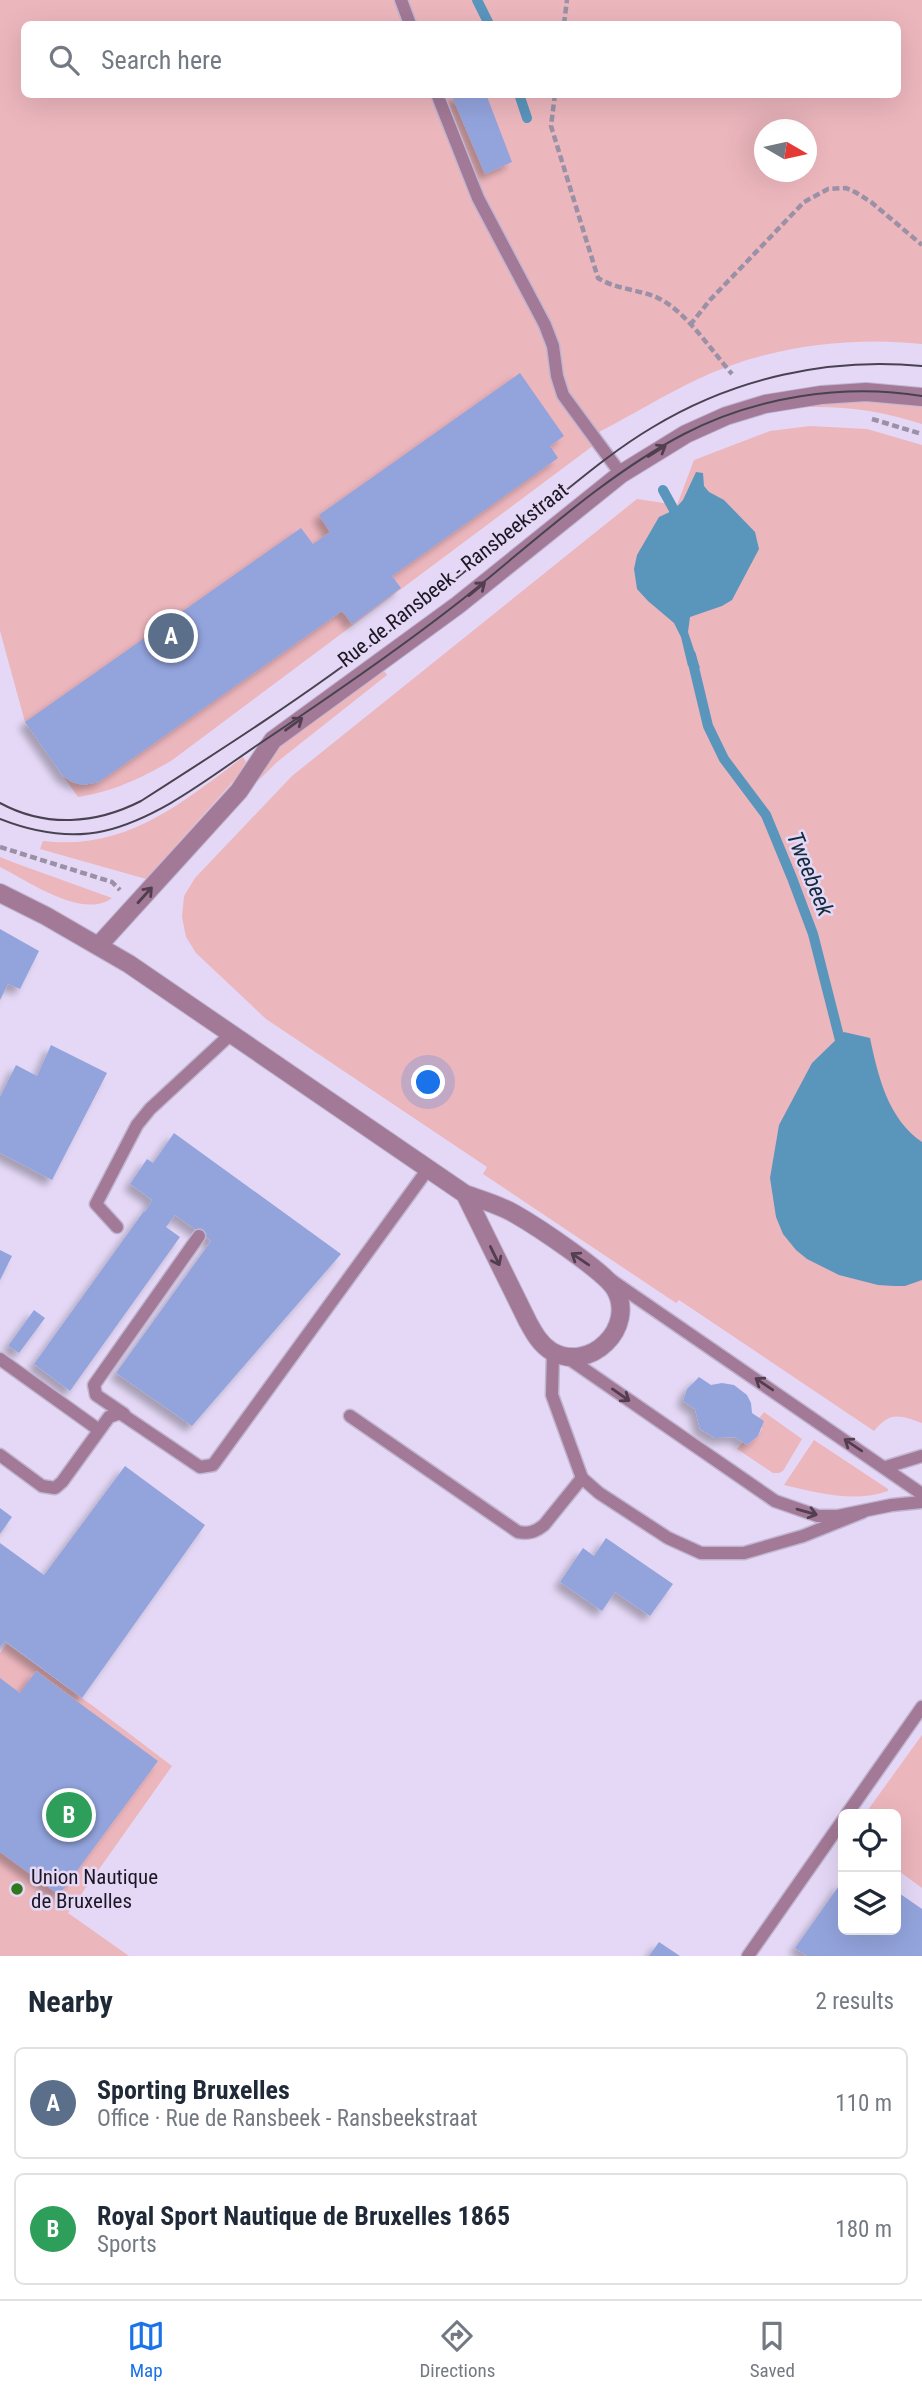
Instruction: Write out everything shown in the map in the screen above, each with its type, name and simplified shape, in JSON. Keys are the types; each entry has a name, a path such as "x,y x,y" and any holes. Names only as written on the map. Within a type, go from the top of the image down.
{"street":[{"name":"Rue de Ransbeek - Ransbeekstraat","path":"99,945 239,791 273,740 458,605 621,474 686,434 726,416 765,404 821,395 866,392 922,397"},
{"path":"0,893 99,945 465,1194 515,1214 604,1275 615,1290 620,1308 617,1326 609,1341 594,1353 579,1357 559,1354 540,1342 465,1194"}],"lane":[{"path":"401,0 409,21"},
{"path":"439,98 482,209 545,326 553,346 563,395 621,474"},
{"path":"117,1227 96,1204 127,1141 150,1109 231,1034"},
{"path":"200,1236 94,1385 96,1395 200,1467 213,1465 428,1169"},
{"path":"604,1275 922,1494"},
{"path":"863,1512 803,1536 732,1554 701,1553 668,1538 599,1493 582,1478 552,1395 559,1354 775,1501 818,1516 838,1516 922,1502"},
{"path":"0,1359 99,1430"},
{"path":"0,1455 42,1486 55,1488 112,1414 124,1414"},
{"path":"350,1416 518,1532 527,1534 536,1531 582,1478"},
{"path":"886,1467 922,1456"},
{"path":"851,1809 922,1707"},
{"path":"748,1956 838,1827"}],"path":[{"path":"564,21 567,0"},
{"path":"554,98 551,126 598,278 613,286 662,300 690,325 732,374"},
{"path":"690,325 710,300 804,202 821,192 837,188 855,192 922,245"},
{"path":"869,418 922,434"},
{"path":"0,847 112,882 136,905"}],"shaded area":[{"path":"0,0 922,0 922,344 836,343 779,352 724,368 660,398 599,432 598,442 171,761 115,788 78,797 25,722 0,631"},
{"path":"867,401 922,405 922,424 865,410 806,407 823,403"},
{"path":"810,426 867,429 922,445 922,1423 896,1416 885,1420 874,1431 679,1300 676,1303 483,1174 487,1167 266,1019 196,953 186,937 182,917 184,896 195,878 292,776 637,499 677,505 694,460 770,431"},
{"path":"384,671 387,675 277,762 257,782 276,751 295,733"},
{"path":"243,757 246,762 239,775 146,879 40,849 43,841 100,839 126,831 174,807"},
{"path":"0,857 112,898 100,904 71,902 0,867"},
{"path":"764,1412 802,1439 783,1471 779,1473 773,1473 737,1449 743,1442 747,1445 758,1436 762,1429 759,1418"},
{"path":"814,1440 888,1491 875,1495 850,1496 823,1494 784,1485"},
{"path":"7,1644 172,1766 68,1913 129,1956 0,1956 0,1653"},
{"path":"922,1735 922,1888 901,1873 901,1809 869,1809"}],"water":[{"path":"696,472 703,473 704,486 709,492 724,500 755,532 759,549 732,600 690,617 688,632 700,668 688,666 681,637 674,623 637,589 634,569 637,555 659,517 674,510 683,500"},
{"path":"844,1032 870,1038 886,1096 901,1121 922,1142 922,1280 905,1286 878,1285 839,1275 807,1259 783,1234 776,1217 770,1178 779,1125 812,1063"}],"building":[{"path":"453,98 488,98 512,162 485,174"},
{"path":"520,373 564,436 550,446 558,458 392,576 401,588 352,624 342,611 99,782 83,785 63,776 25,722 301,528 313,544 330,532 319,515"},
{"path":"0,929 39,951 20,989 8,984 0,1000"},
{"path":"51,1045 107,1073 52,1180 0,1153 0,1097 16,1065 37,1076"},
{"path":"174,1133 341,1254 192,1426 116,1373 211,1241 175,1215 166,1227 180,1237 70,1391 34,1364 145,1212 152,1200 130,1184 147,1159 153,1163"},
{"path":"0,1250 12,1256 0,1280"},
{"path":"34,1310 45,1318 19,1353 8,1346"},
{"path":"699,1377 711,1385 734,1385 747,1395 752,1413 764,1421 758,1436 747,1445 735,1437 715,1438 700,1429 695,1409 683,1401 687,1389"},
{"path":"125,1466 205,1525 82,1698 5,1641 0,1647 0,1543 44,1575"},
{"path":"0,1508 12,1517 0,1534"},
{"path":"606,1538 673,1584 650,1616 615,1592 602,1611 560,1582 583,1548 594,1556"},
{"path":"36,1671 158,1761 59,1895 0,1852 0,1678 20,1693"},
{"path":"838,1887 838,1935 901,1935 901,1894 922,1909 922,1956 807,1956 795,1948"},
{"path":"659,1942 680,1956 649,1956"}],"waterway":[{"name":"Tweebeek","path":"477,0 488,21"},
{"name":"Tweebeek","path":"520,98 527,118"},
{"name":"Tweebeek","path":"663,490 674,510 675,522"},
{"name":"Tweebeek","path":"691,655 708,726 724,759 766,815 792,878 813,934 842,1048"}],"tram line":[{"path":"0,803 35,816 71,820 106,815 141,801 326,678 406,619 611,455 684,410 749,384 817,368 887,364 922,366"},
{"path":"0,819 38,831 91,833 124,825 164,807 202,784 410,640 568,512 625,470 654,451 711,421 770,402 800,396 862,391 922,396"}],"place":[{"name":"Sporting Bruxelles","path":"171,636"},
{"name":"Royal Sport Nautique de Bruxelles 1865","path":"69,1815"},
{"name":"Union Nautique de Bruxelles","path":"17,1889"}]}
